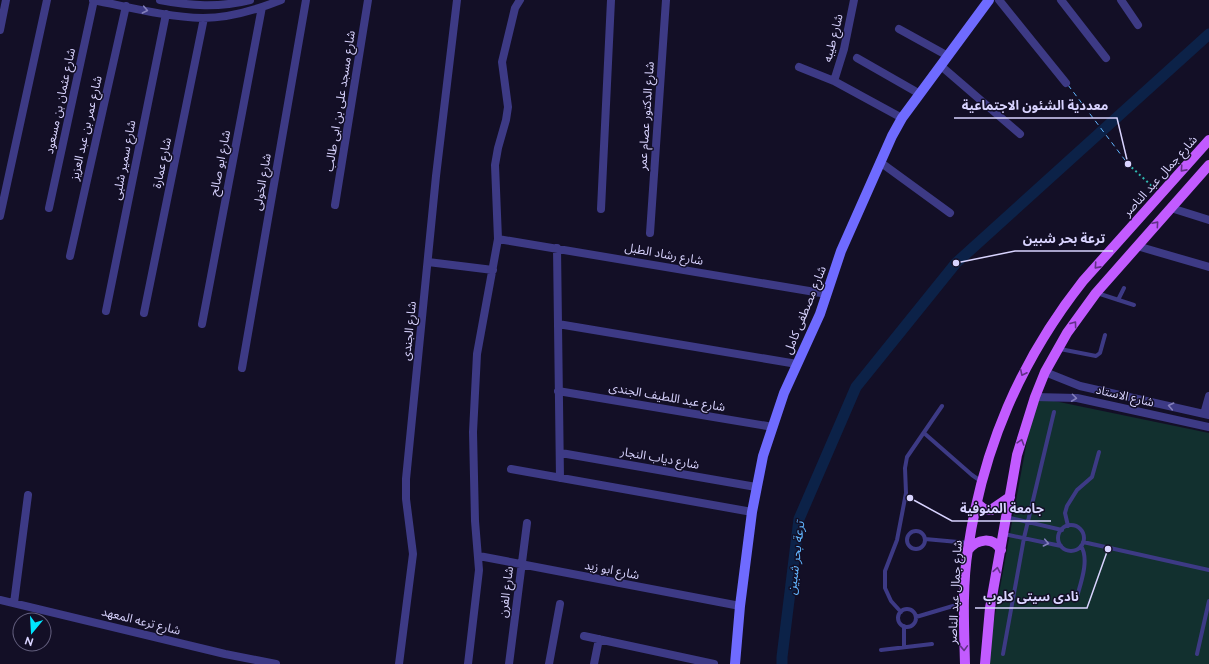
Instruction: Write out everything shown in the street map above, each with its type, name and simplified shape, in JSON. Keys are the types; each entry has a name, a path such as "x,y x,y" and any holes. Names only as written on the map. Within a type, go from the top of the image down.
{"main road":[{"name":"شارع مصطفى كامل","path":"735,664 740,606 756,487 784,393 827,294 841,251 892,136 902,118 941,66 986,1"},
{"name":"شارع جمال عبد الناصر","path":"965,664 965,602 969,546 983,482 1008,403 1028,362 1049,327 1083,281 1209,140"},
{"path":"985,664 990,608 1017,455 1035,397 1045,372 1067,333 1096,293 1209,165"},
{"path":"978,504 984,509 991,510 1010,496"},
{"path":"969,546 982,540 994,542 1001,550"}],"street":[{"path":"0,30 6,0"},
{"path":"0,216 47,0"},
{"path":"94,0 166,14 204,18 232,15 262,7 280,0"},
{"name":"شارع عثمان بن مسعود","path":"49,208 94,0"},
{"path":"160,0 195,6 250,0"},
{"name":"شارع الخولى","path":"242,368 306,0"},
{"name":"شارع مسجد على بن ابى طالب","path":"335,205 368,0"},
{"name":"شارع الجندى","path":"399,664 413,554 406,499 406,479 457,0"},
{"path":"468,664 478,581 479,556 475,521 474,409 477,354 498,239 495,166 508,107 502,62 516,8 520,0"},
{"path":"601,209 610,0"},
{"name":"شارع الدكتور عصام عمر","path":"650,234 666,0"},
{"name":"شارع طيبه","path":"834,81 844,49 854,0"},
{"path":"999,0 1066,83"},
{"path":"1061,0 1106,58"},
{"path":"1121,0 1138,25"},
{"name":"شارع عمر بن عبد العزيز","path":"70,256 126,6"},
{"name":"شارع ابو صالح","path":"202,324 262,7"},
{"name":"شارع سمير شلبى","path":"106,311 166,14"},
{"name":"شارع عمارة","path":"144,314 204,18"},
{"path":"899,29 948,56"},
{"path":"857,58 920,94"},
{"path":"941,66 1020,134"},
{"path":"799,67 834,81 902,118"},
{"path":"880,162 950,213"},
{"path":"1170,208 1209,220"},
{"name":"شارع رشاد الطبل","path":"498,239 827,294"},
{"path":"1137,246 1209,267"},
{"path":"558,248 558,390 561,453 560,478"},
{"path":"428,262 493,270"},
{"path":"558,324 797,364"},
{"name":"شارع الاستاد","path":"1045,372 1080,386 1206,414"},
{"name":"شارع عبد اللطيف الجندى","path":"558,390 773,427"},
{"path":"1206,414 1209,396"},
{"name":"شارع الاستاد","path":"1035,397 1084,399 1209,427"},
{"name":"شارع دياب النجار","path":"561,453 756,487"},
{"path":"511,469 752,512"},
{"path":"14,603 28,495"},
{"name":"شارع الفرن","path":"509,664 527,523"},
{"name":"شارع ابو زيد","path":"479,556 740,606"},
{"name":"شارع ترعه المعهد","path":"0,600 225,654 276,664"},
{"path":"549,664 560,604"},
{"path":"584,636 714,664"},
{"path":"594,664 599,639"}],"lane":[{"path":"1118,300 1124,288"},
{"path":"1096,293 1134,305"},
{"path":"1058,349 1096,356 1100,353 1104,334"},
{"path":"901,612 891,601 885,588 885,571 897,540 906,493 906,460 942,406"},
{"path":"1003,654 1027,522 1054,412"},
{"path":"924,433 972,475 983,482"},
{"path":"1068,526 1065,513 1067,506 1077,490 1092,477 1099,452"},
{"path":"1006,517 1062,530"},
{"path":"1061,546 1058,538 1062,530 1068,526 1076,526 1082,531 1082,544 1085,556 1076,600"},
{"path":"897,540 906,541 910,547 917,549 923,546 925,539 922,533 915,531 909,534 906,541"},
{"path":"1004,534 1061,546 1069,551 1078,549 1082,544"},
{"path":"925,539 969,546"},
{"path":"1082,544 1209,570"},
{"path":"1197,654 1209,601"},
{"path":"916,617 965,602"},
{"path":"901,612 910,610 916,617"},
{"path":"901,612 898,618 904,626 904,647"},
{"path":"904,626 911,626 916,621 916,617"},
{"path":"881,650 932,644"}],"path":[{"path":"1128,164 1161,194"}],"green space":[{"path":"1035,397 1209,433 1209,664 986,664"}],"waterway":[{"name":"ترعة بحر شبين","path":"782,664 799,519 856,387 956,263 1209,34"}],"ferry route":[{"path":"1068,85 1128,164"}],"place":[{"name":"معددية الشئون الاجتماعية","path":"1128,164"},
{"name":"ترعة بحر شبين","path":"956,263"},
{"name":"جامعة المنوفية","path":"910,498"},
{"name":"نادى سيتى كلوب","path":"1108,549"}]}
